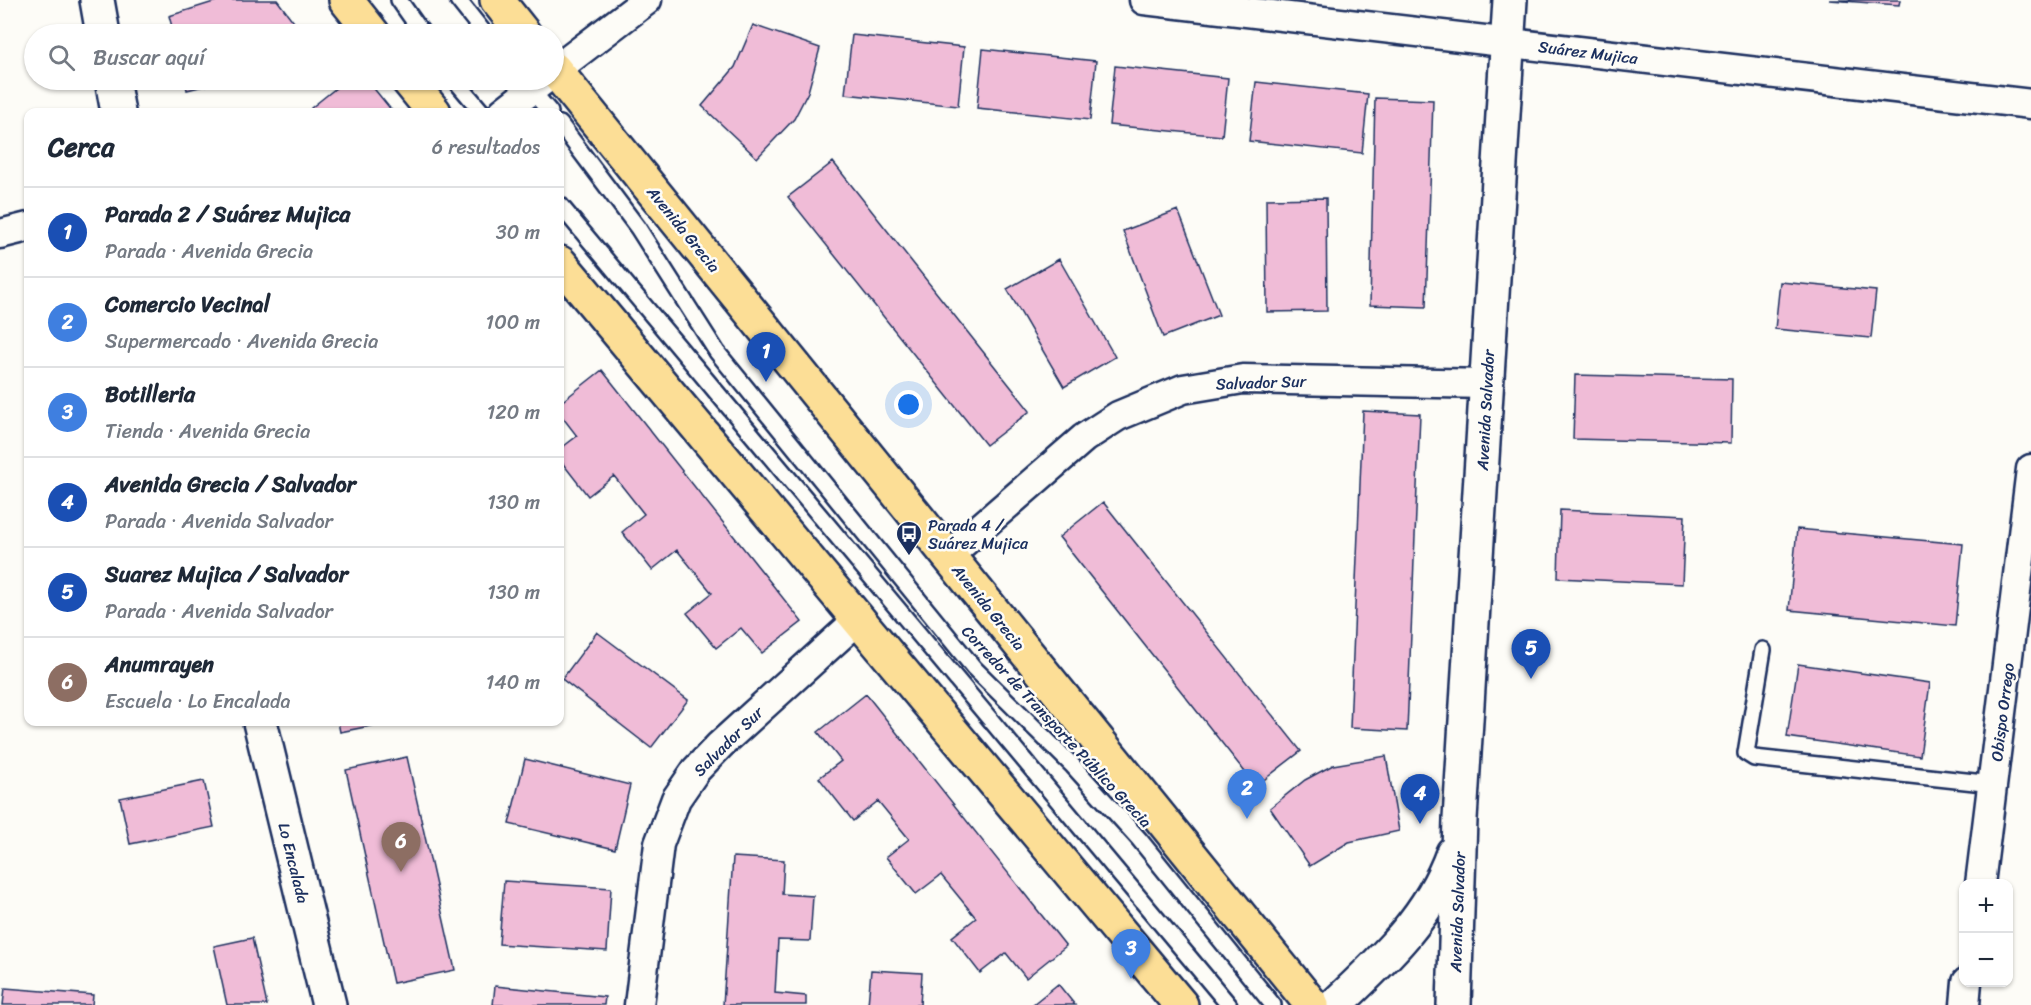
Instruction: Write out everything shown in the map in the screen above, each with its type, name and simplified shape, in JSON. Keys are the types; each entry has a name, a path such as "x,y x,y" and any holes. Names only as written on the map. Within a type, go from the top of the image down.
{"main road":[{"path":"97,0 101,24"},
{"path":"346,0 365,24"},
{"path":"497,0 516,24"},
{"name":"Avenida Salvador","path":"1454,1005 1460,819 1510,0"},
{"path":"114,90 117,108"},
{"path":"416,90 431,108"},
{"name":"Avenida Grecia","path":"555,90 948,556 1312,1005"},
{"path":"564,268 860,618 1181,1005"},
{"name":"Lo Encalada","path":"261,726 328,1005"},
{"name":"Avenida Salvador","path":"1335,1005 1390,952 1428,906 1454,853 1460,819"}],"street":[{"path":"564,61 647,0"},
{"name":"Suárez Mujica","path":"1144,0 2031,104"},
{"path":"507,108 527,90"},
{"path":"0,234 24,228"},
{"name":"Salvador Sur","path":"948,556 1084,438 1118,416 1183,389 1243,379 1487,384"},
{"name":"Obispo Orrego","path":"1981,879 2031,469"},
{"name":"Salvador Sur","path":"639,1005 659,844 676,799 696,770 720,745 860,618"},
{"path":"1965,1005 1967,987"}],"lane":[{"path":"399,0 416,24"},
{"path":"458,0 477,24"},
{"path":"463,90 479,108"},
{"path":"546,90 549,108"},
{"name":"Corredor de Transporte Público Grecia","path":"564,129 638,228 717,352 974,669 1073,766 1139,838 1274,1005"},
{"path":"564,210 1229,1005"},
{"path":"1763,650 1746,753 1754,758 1993,784"}],"building":[{"path":"220,0 277,0 295,24 171,24 169,16"},
{"path":"1829,0 1900,0 1899,5"},
{"path":"753,25 820,48 808,92 794,119 757,158 702,106 735,67"},
{"path":"852,35 964,47 958,106 845,94"},
{"path":"983,49 1096,61 1090,120 977,108"},
{"path":"1115,66 1228,78 1222,136 1109,125"},
{"path":"1256,82 1368,94 1362,153 1249,141"},
{"path":"334,90 375,90 390,108 311,108"},
{"path":"1375,98 1433,100 1426,307 1370,305"},
{"path":"833,162 1030,411 986,445 788,197"},
{"path":"1326,198 1327,311 1267,312 1266,199"},
{"path":"1178,210 1219,315 1163,337 1123,231"},
{"path":"1059,259 1115,357 1064,387 1007,289"},
{"path":"1780,282 1876,291 1871,338 1775,329"},
{"path":"602,370 802,622 762,653 741,628 716,648 687,613 712,593 677,550 652,570 622,532 644,514 614,476 588,496 564,465 564,446 577,436 564,419 564,400"},
{"path":"1575,375 1732,379 1731,443 1573,439"},
{"path":"1363,411 1420,414 1407,731 1350,728"},
{"path":"1103,502 1301,751 1256,786 1059,537"},
{"path":"1560,510 1685,516 1682,584 1558,578"},
{"path":"1797,529 1963,544 1955,626 1789,610"},
{"path":"597,632 688,700 651,748 564,681 564,676"},
{"path":"1798,664 1930,683 1920,756 1787,737"},
{"path":"866,694 1066,946 1026,978 1006,953 980,973 952,937 976,918 941,875 916,894 886,857 909,839 878,801 853,821 819,778 841,761 818,732"},
{"path":"339,726 370,726 340,732"},
{"path":"1386,756 1399,831 1349,842 1310,866 1270,808 1305,780 1333,765"},
{"path":"407,757 455,970 393,983 346,770"},
{"path":"525,759 630,785 615,849 509,824"},
{"path":"204,781 214,827 130,844 120,798"},
{"path":"733,857 784,860 782,894 813,896 810,941 778,940 775,993 806,996 806,1005 723,1005"},
{"path":"504,881 611,888 607,951 499,944"},
{"path":"252,938 267,1005 227,1005 214,946"},
{"path":"871,970 922,973 920,1005 868,1005"},
{"path":"1058,984 1075,1005 1032,1005"},
{"path":"495,986 605,997 604,1005 493,1005"},
{"path":"5,988 93,995 92,1005 3,1005"}],"place":[{"name":"Parada 2 / Suárez Mujica","path":"766,382"},
{"name":"Parada 4 / Suárez Mujica","path":"909,557"},
{"name":"Suarez Mujica / Salvador","path":"1531,679"},
{"name":"Comercio Vecinal","path":"1247,819"},
{"name":"Avenida Grecia / Salvador","path":"1420,824"},
{"name":"Anumrayen","path":"401,872"},
{"name":"Botilleria","path":"1131,979"}]}
